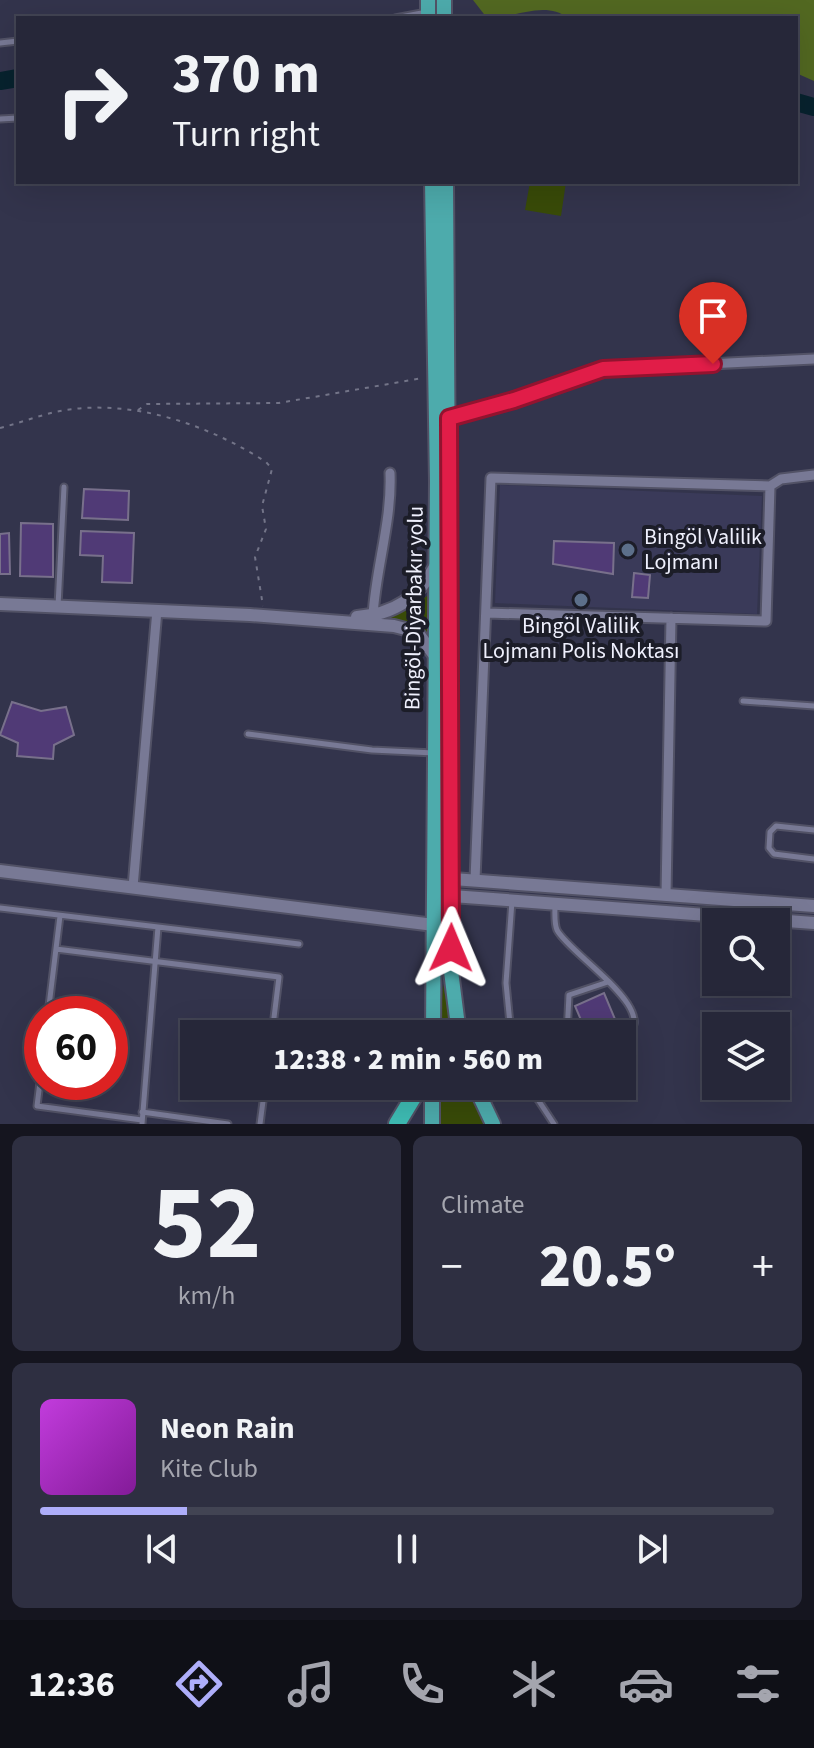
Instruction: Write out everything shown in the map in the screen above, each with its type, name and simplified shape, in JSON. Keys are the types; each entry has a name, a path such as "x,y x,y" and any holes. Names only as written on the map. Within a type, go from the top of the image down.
{"highway":[{"path":"397,1124 412,1100"}],"main road":[{"name":"Bingöl-Diyarbakır yolu","path":"432,184 436,565 433,1020"},
{"name":"Bingöl-Diyarbakır yolu","path":"446,184 453,879 451,971 457,1020"},
{"path":"433,1100 434,1122"},
{"path":"481,1100 490,1123"}],"street":[{"path":"449,418 514,400 603,369 814,359"},
{"path":"373,615 377,566 390,512 390,473"},
{"path":"475,880 491,478 770,486 781,479 814,475"},
{"path":"487,613 766,621 770,486"},
{"path":"309,618 373,615 403,605 421,590 436,565"},
{"path":"0,604 264,615 406,627 426,639 435,656"},
{"path":"133,887 157,610"},
{"path":"666,895 671,618"},
{"path":"0,871 434,925"},
{"path":"453,879 814,906"},
{"path":"452,896 814,923"}],"lane":[{"path":"403,16 428,10"},
{"path":"58,607 64,487"},
{"path":"743,701 814,706"},
{"path":"248,734 372,750 435,753"},
{"path":"814,830 776,826 770,832 769,845 774,854 814,859"},
{"path":"510,1020 506,983 512,900"},
{"path":"555,903 556,928 581,959 624,995 634,1020"},
{"path":"0,908 299,944"},
{"path":"50,996 60,916"},
{"path":"38,1100 37,1106 142,1122 158,927"},
{"path":"56,949 279,977 274,1020"},
{"path":"568,1020 569,995 608,982"},
{"path":"260,1124 263,1100"},
{"path":"540,1100 554,1124"},
{"path":"142,1112 228,1124"}],"path":[{"path":"137,411 147,404 235,405 296,401 435,376"},
{"path":"0,428 61,411 111,407 195,427 252,453 270,466 272,473 262,506 266,529 255,557 264,615"}],"shaded area":[{"name":"Bingöl Valilik Lojmanı","path":"500,485 762,496 757,614 495,603"}],"green space":[{"path":"473,0 814,0 814,81 798,74 798,16 564,16 540,10 485,16"},
{"path":"530,184 566,184 561,216 525,210"},
{"path":"430,594 430,636 406,622 371,620 405,611"},
{"path":"443,984 449,1020 441,1020"},
{"path":"439,1100 474,1100 486,1124 439,1124"}],"building":[{"path":"84,489 129,491 128,520 82,518"},
{"path":"21,523 53,524 53,577 20,576"},
{"path":"81,531 134,533 132,583 102,582 103,556 80,555"},
{"path":"9,533 10,574 0,574 0,534"},
{"name":"Bingöl Valilik Lojmanı","path":"554,541 614,543 613,574 553,564"},
{"path":"634,573 650,575 648,598 632,597"},
{"name":"Bingöl Valilik Lojmanı Polis Noktası","path":"576,594 586,595 585,606 575,605"},
{"path":"12,702 41,711 66,707 74,735 54,745 53,759 17,756 18,743 0,735"},
{"path":"604,993 615,1020 581,1020 575,1006"}],"waterway":[{"path":"0,81 16,78"},
{"path":"798,103 814,107"}],"place":[{"name":"Bingöl Valilik Lojmanı","path":"628,550"},
{"name":"Bingöl Valilik Lojmanı Polis Noktası","path":"581,600"}],"route":[{"path":"451,948 449,418 514,400 603,369 713,364"}]}
